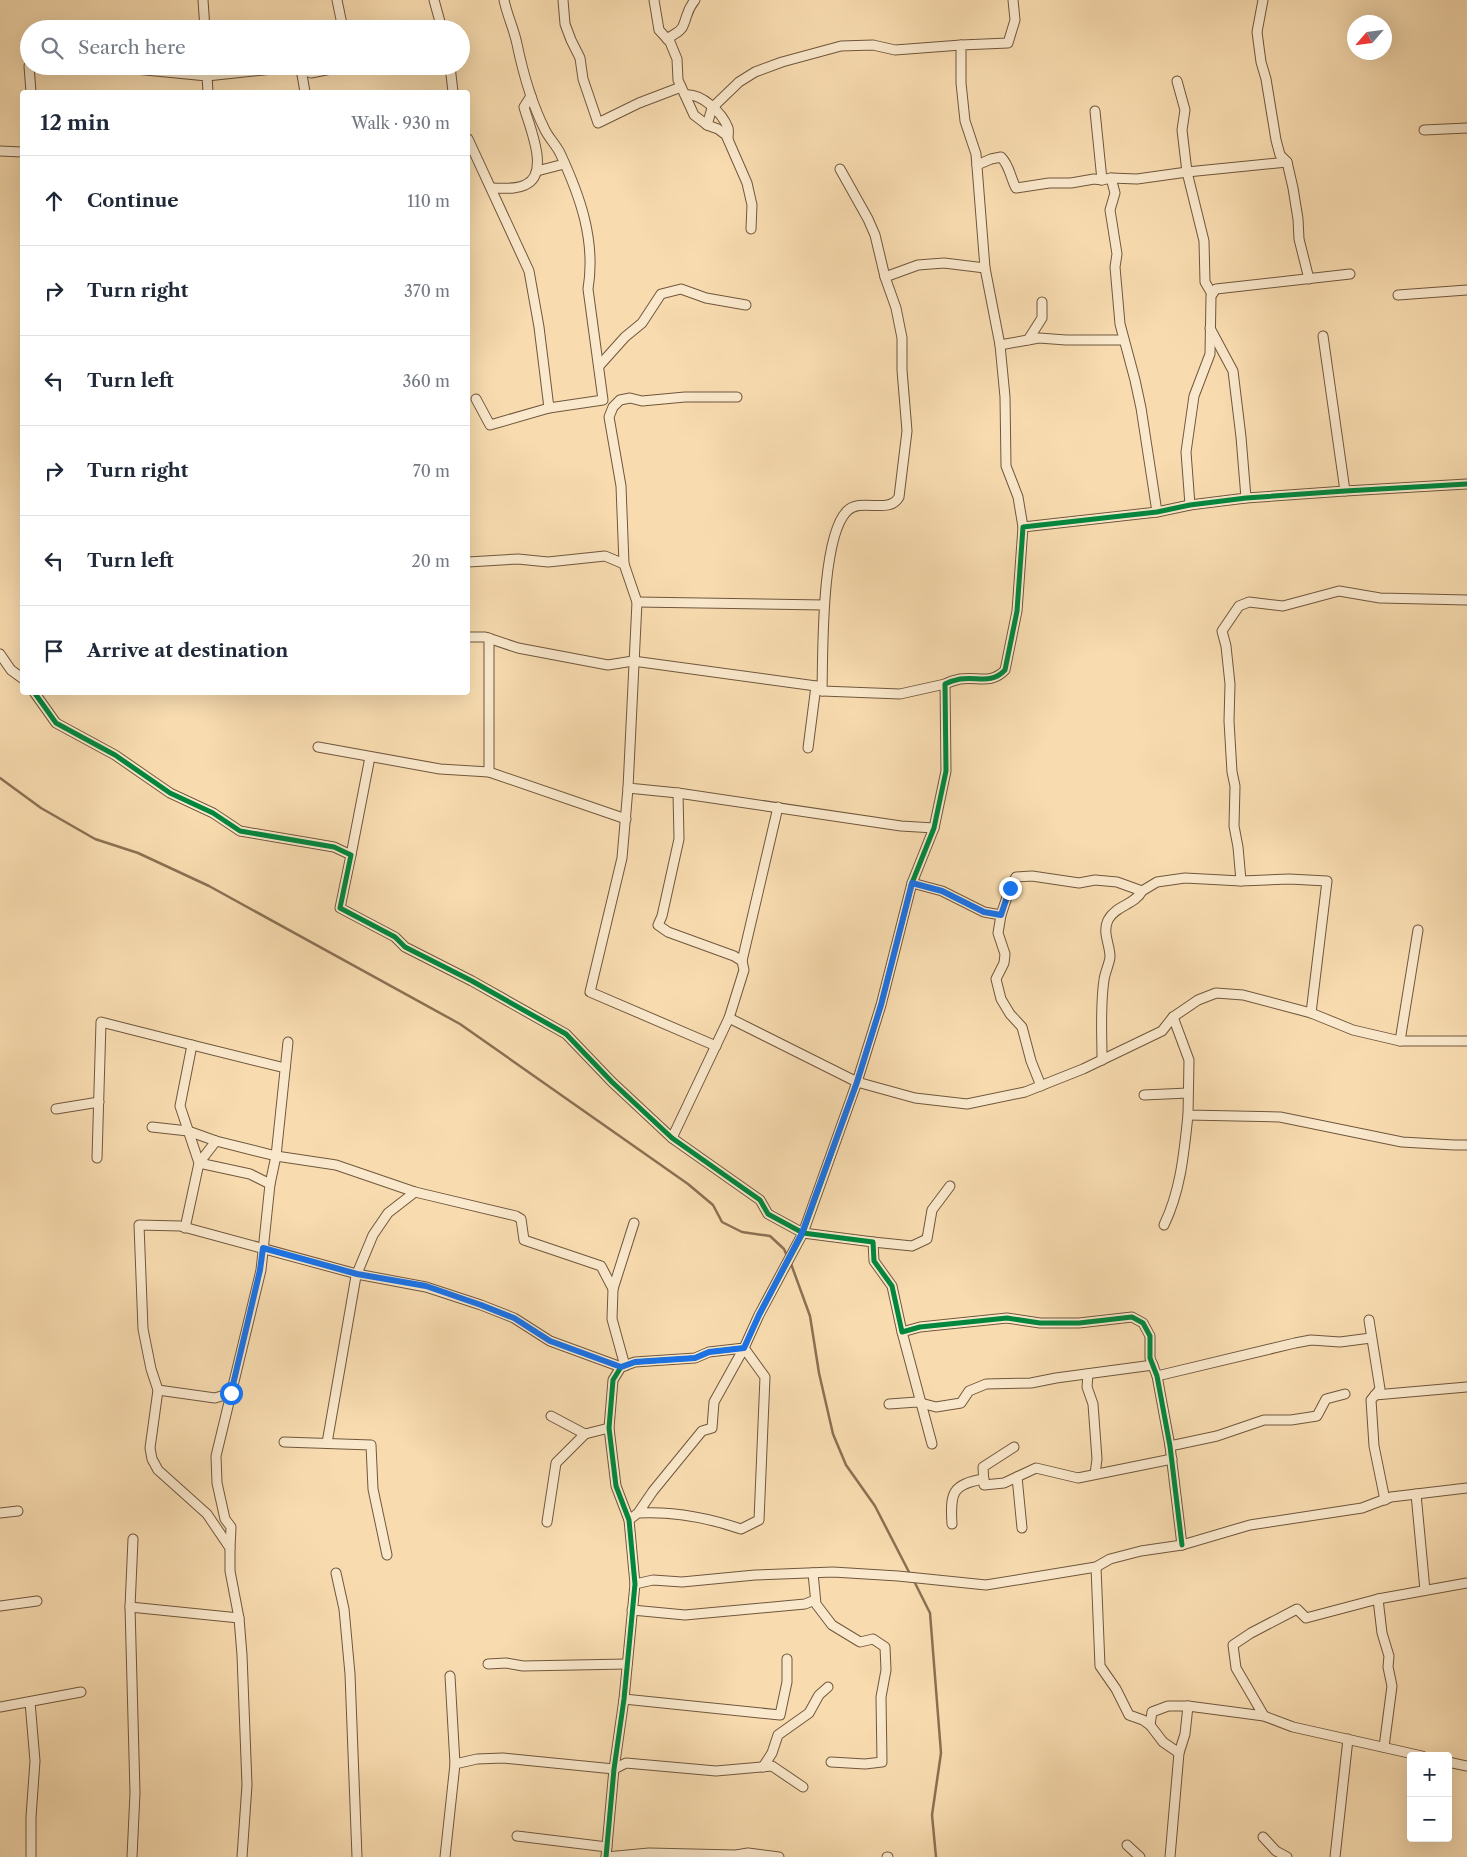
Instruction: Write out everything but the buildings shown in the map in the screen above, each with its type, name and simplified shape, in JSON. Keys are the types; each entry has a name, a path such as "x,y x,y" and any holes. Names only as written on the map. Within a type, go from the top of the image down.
{"street":[{"path":"203,0 204,20"},
{"path":"337,0 341,20"},
{"path":"434,0 440,20"},
{"path":"504,0 517,43 520,63 545,131 559,151 577,191 588,237 588,288 603,400"},
{"path":"563,0 565,24 580,58 583,79 598,123 639,103 683,91 708,103 723,119 729,130 728,140"},
{"path":"654,0 659,30 670,42 677,59 678,80 694,115 707,125 718,129 726,135 746,183 752,205 751,229"},
{"path":"667,39 683,26 685,15 695,0"},
{"path":"707,125 712,108 739,82 755,72 782,62 841,46 873,45 895,50 1008,43 1015,20 1013,0"},
{"path":"1263,0 1257,32 1261,62 1266,79 1276,140 1280,155 1287,162 1298,219 1299,239 1309,279"},
{"path":"204,16 206,20"},
{"path":"470,636 489,638 518,648 600,664 608,665 633,661 819,688 900,694 960,679 989,679 999,676 1004,670 1017,611 1023,527 1018,496 1006,466 1005,396 1000,345 985,268 976,154 965,121 961,82 962,46"},
{"path":"30,75 31,90"},
{"path":"197,75 211,75"},
{"path":"302,75 305,90"},
{"path":"451,75 453,90"},
{"path":"207,76 208,90"},
{"path":"1177,81 1185,110 1182,130 1187,172 1204,241 1205,282 1212,294 1210,354 1194,396 1186,452 1190,505"},
{"path":"491,188 524,186 537,174 539,163 524,106 532,96"},
{"path":"1095,111 1106,179 1115,193 1110,210 1117,254 1115,266 1120,324 1141,408 1157,512"},
{"path":"1424,130 1467,128"},
{"path":"533,137 545,131"},
{"path":"470,142 529,271 539,327 549,408"},
{"path":"0,151 20,152"},
{"path":"977,165 1001,157 1008,164 1011,180 1016,188 1094,179 1137,179 1287,162"},
{"path":"538,171 564,164"},
{"path":"808,748 819,688 824,605 831,557 837,532 843,516 849,509 860,505 890,505 896,502 899,497 907,431 902,370 902,338 896,308 885,277 875,235 868,218 840,169"},
{"path":"885,277 918,265 944,262 985,268"},
{"path":"1212,294 1216,289 1350,274"},
{"path":"599,366 625,337 642,323 661,294 681,289 706,298 746,304"},
{"path":"1398,295 1467,290"},
{"path":"1028,340 1042,318 1042,302"},
{"path":"1210,328 1233,371 1246,498"},
{"path":"1323,336 1345,491"},
{"path":"1000,345 1039,338 1124,340"},
{"path":"716,1046 590,992 622,858 628,788 637,602 624,564 621,486 609,417 613,407 620,400 630,398 642,400 685,397 737,397"},
{"path":"476,399 490,425 549,408 603,400 613,407"},
{"path":"1023,527 1157,512 1190,505 1246,498 1467,484"},
{"path":"470,562 518,559 548,562 604,556 624,564"},
{"path":"1241,881 1234,826 1235,786 1232,772 1229,721 1230,684 1226,646 1222,631 1239,606 1249,602 1283,606 1339,591 1380,598 1434,601 1467,600"},
{"path":"637,602 824,605"},
{"path":"489,638 489,772"},
{"path":"0,654 11,670 20,677"},
{"path":"629,1520 638,1513 653,1491 702,1431 712,1428 714,1402 744,1348 802,1233 857,1082 881,1005 912,883 934,828 946,771 945,684"},
{"path":"36,695 56,723 115,755 170,794 213,813 240,830 334,847 351,854"},
{"path":"318,747 440,769 489,772 626,819"},
{"path":"370,757 340,908 395,937 405,947 472,981 566,1034 612,1082 672,1138 760,1200 768,1214 802,1233 912,1246 926,1239 932,1210 950,1186"},
{"path":"628,788 678,793 900,826 934,828"},
{"path":"678,793 679,839 662,916 658,925 668,932 742,960"},
{"path":"672,1138 729,1018 744,970 742,960 778,807"},
{"path":"1041,1086 1031,1061 1022,1027 1010,1014 1001,999 996,979 1004,962 1005,954 998,933 1001,915 1010,888 1016,877 1032,876 1079,883 1095,880 1117,882 1142,891"},
{"path":"1102,1060 1101,1008 1104,978 1110,960 1110,950 1105,934 1108,920 1119,907 1138,898 1142,891 1157,882 1185,878 1241,881 1289,879 1327,881 1311,1014"},
{"path":"912,883 942,891 984,912 1001,915"},
{"path":"1400,1041 1418,930"},
{"path":"729,1018 857,1082 915,1098 967,1104 1025,1092 1102,1060 1162,1031 1173,1017 1198,1000 1216,993 1242,995 1311,1014 1353,1030 1400,1041 1467,1041"},
{"path":"1164,1224 1173,1206 1183,1160 1188,1115 1189,1060 1173,1017"},
{"path":"97,1158 101,1022 286,1068"},
{"path":"242,1857 247,1785 239,1618 230,1571 231,1527 225,1519 217,1483 216,1456 260,1270 270,1184 276,1156 288,1042"},
{"path":"192,1045 180,1106 199,1163"},
{"path":"1144,1096 1188,1092"},
{"path":"56,1109 99,1102"},
{"path":"1188,1115 1280,1117 1402,1142 1467,1144"},
{"path":"152,1126 188,1131 216,1141 276,1156 336,1165 415,1192 516,1216 521,1219 524,1240 601,1266 613,1289"},
{"path":"185,1228 199,1163 216,1141"},
{"path":"199,1163 250,1174 270,1184"},
{"path":"327,1444 357,1274 373,1235 388,1214 415,1192"},
{"path":"623,1367 612,1318 613,1289 634,1223"},
{"path":"230,1548 207,1514 158,1470 152,1459 150,1448 158,1390 151,1368 143,1328 139,1225 180,1226 357,1274 426,1286 514,1318 550,1341 623,1367"},
{"path":"873,1242 874,1261 892,1286 902,1332 932,1444"},
{"path":"902,1332 920,1327 1007,1318 1040,1323 1079,1323 1132,1317 1144,1323 1150,1336 1150,1358 1157,1376 1170,1446 1182,1545"},
{"path":"1369,1320 1380,1389 1371,1400 1374,1446 1385,1500"},
{"path":"1157,1376 1303,1341 1326,1340 1340,1342 1372,1338"},
{"path":"744,1348 709,1352 695,1358 635,1362 623,1367 613,1380 609,1428 616,1486 629,1520 635,1584 606,1857 649,1853 736,1855 748,1853 780,1857"},
{"path":"638,1513 694,1516 718,1521 741,1530 759,1520 765,1377 744,1348"},
{"path":"889,1404 917,1402 936,1407 961,1403 969,1390 986,1384 1031,1384 1104,1370 1153,1365"},
{"path":"1088,1374 1087,1387 1093,1404 1097,1459 1095,1474"},
{"path":"1375,1395 1467,1387"},
{"path":"158,1390 215,1398 231,1393"},
{"path":"1170,1446 1217,1436 1264,1420 1291,1420 1317,1416 1326,1399 1345,1394"},
{"path":"215,1398 227,1410"},
{"path":"551,1416 585,1434"},
{"path":"547,1522 556,1463 585,1434 609,1428"},
{"path":"284,1442 371,1445 373,1489 387,1555"},
{"path":"1014,1446 984,1467 984,1484 1004,1483 1036,1468 1078,1478 1172,1459"},
{"path":"1016,1478 1022,1528"},
{"path":"952,1524 951,1503 956,1490 969,1481 984,1479"},
{"path":"635,1584 653,1580 682,1582 756,1575 833,1572 898,1576 986,1585 1096,1567 1110,1560 1141,1551 1182,1545 1250,1525 1362,1508 1391,1498 1467,1488"},
{"path":"1416,1494 1425,1590"},
{"path":"0,1512 18,1511"},
{"path":"132,1539 130,1607 135,1793 132,1857"},
{"path":"1096,1567 1100,1666 1116,1689 1129,1715 1143,1720 1150,1725 1163,1742 1179,1753"},
{"path":"336,1572 344,1609 350,1674 357,1857"},
{"path":"813,1572 816,1604 832,1625 860,1642 873,1639 885,1647 886,1670 880,1697 882,1762 865,1764 831,1762"},
{"path":"1264,1716 1236,1668 1233,1645 1251,1633 1297,1609 1306,1618 1378,1599 1467,1583"},
{"path":"1378,1599 1382,1633 1389,1656 1388,1667 1392,1686 1384,1748"},
{"path":"632,1610 685,1615 805,1604 815,1600"},
{"path":"0,1606 37,1601"},
{"path":"130,1607 239,1618"},
{"path":"624,1699 780,1715 787,1682 787,1659"},
{"path":"488,1664 506,1663 523,1666 627,1664"},
{"path":"445,1857 455,1764 450,1676"},
{"path":"763,1767 772,1753 778,1735 809,1713 819,1695 828,1687"},
{"path":"0,1707 81,1692"},
{"path":"30,1702 35,1762 31,1817 31,1857"},
{"path":"1150,1725 1152,1712 1168,1706 1188,1706 1264,1716 1293,1727 1407,1753"},
{"path":"1170,1857 1179,1753 1185,1734 1188,1706"},
{"path":"1335,1857 1348,1739"},
{"path":"455,1764 477,1759 504,1758 614,1769 626,1762 716,1771 772,1766 803,1787"},
{"path":"1452,1763 1467,1766"},
{"path":"517,1836 607,1847"},
{"path":"1263,1837 1276,1851 1287,1857"},
{"path":"1127,1845 1140,1857"}],"waterway":[{"path":"0,778 41,808 95,839 138,853 209,886 460,1024 688,1184 713,1205 722,1222 742,1232 770,1236 784,1249 787,1256"},
{"path":"790,1261 810,1316 819,1373 833,1434 846,1465 875,1506 910,1574"},
{"path":"914,1581 930,1613 941,1753 932,1815 936,1857"}],"cycle path":[{"path":"606,1857 635,1584 629,1520 616,1486 609,1428 613,1380 621,1367 635,1362 695,1358 709,1352 744,1348 759,1315 803,1233 857,1082 881,1005 912,883 934,828 946,771 945,684 966,678 989,679 1000,675 1005,670 1017,611 1023,527 1157,512 1190,505 1246,498 1467,484"},
{"path":"36,695 56,723 115,755 170,793 213,813 240,831 334,847 351,855 340,908 395,937 405,947 472,981 566,1034 612,1082 672,1138 760,1200 768,1214 803,1233 873,1242 874,1261 892,1286 902,1332 920,1327 1007,1318 1040,1323 1079,1323 1132,1317 1143,1323 1150,1336 1150,1358 1157,1376 1170,1446 1182,1545"}],"route":[{"path":"231,1393 260,1270 263,1248 357,1274 426,1286 514,1318 550,1341 621,1367 635,1362 680,1360 695,1358 709,1352 744,1348 802,1233 857,1082 881,1005 912,883 942,891 984,912 1001,915 1010,888"}]}
